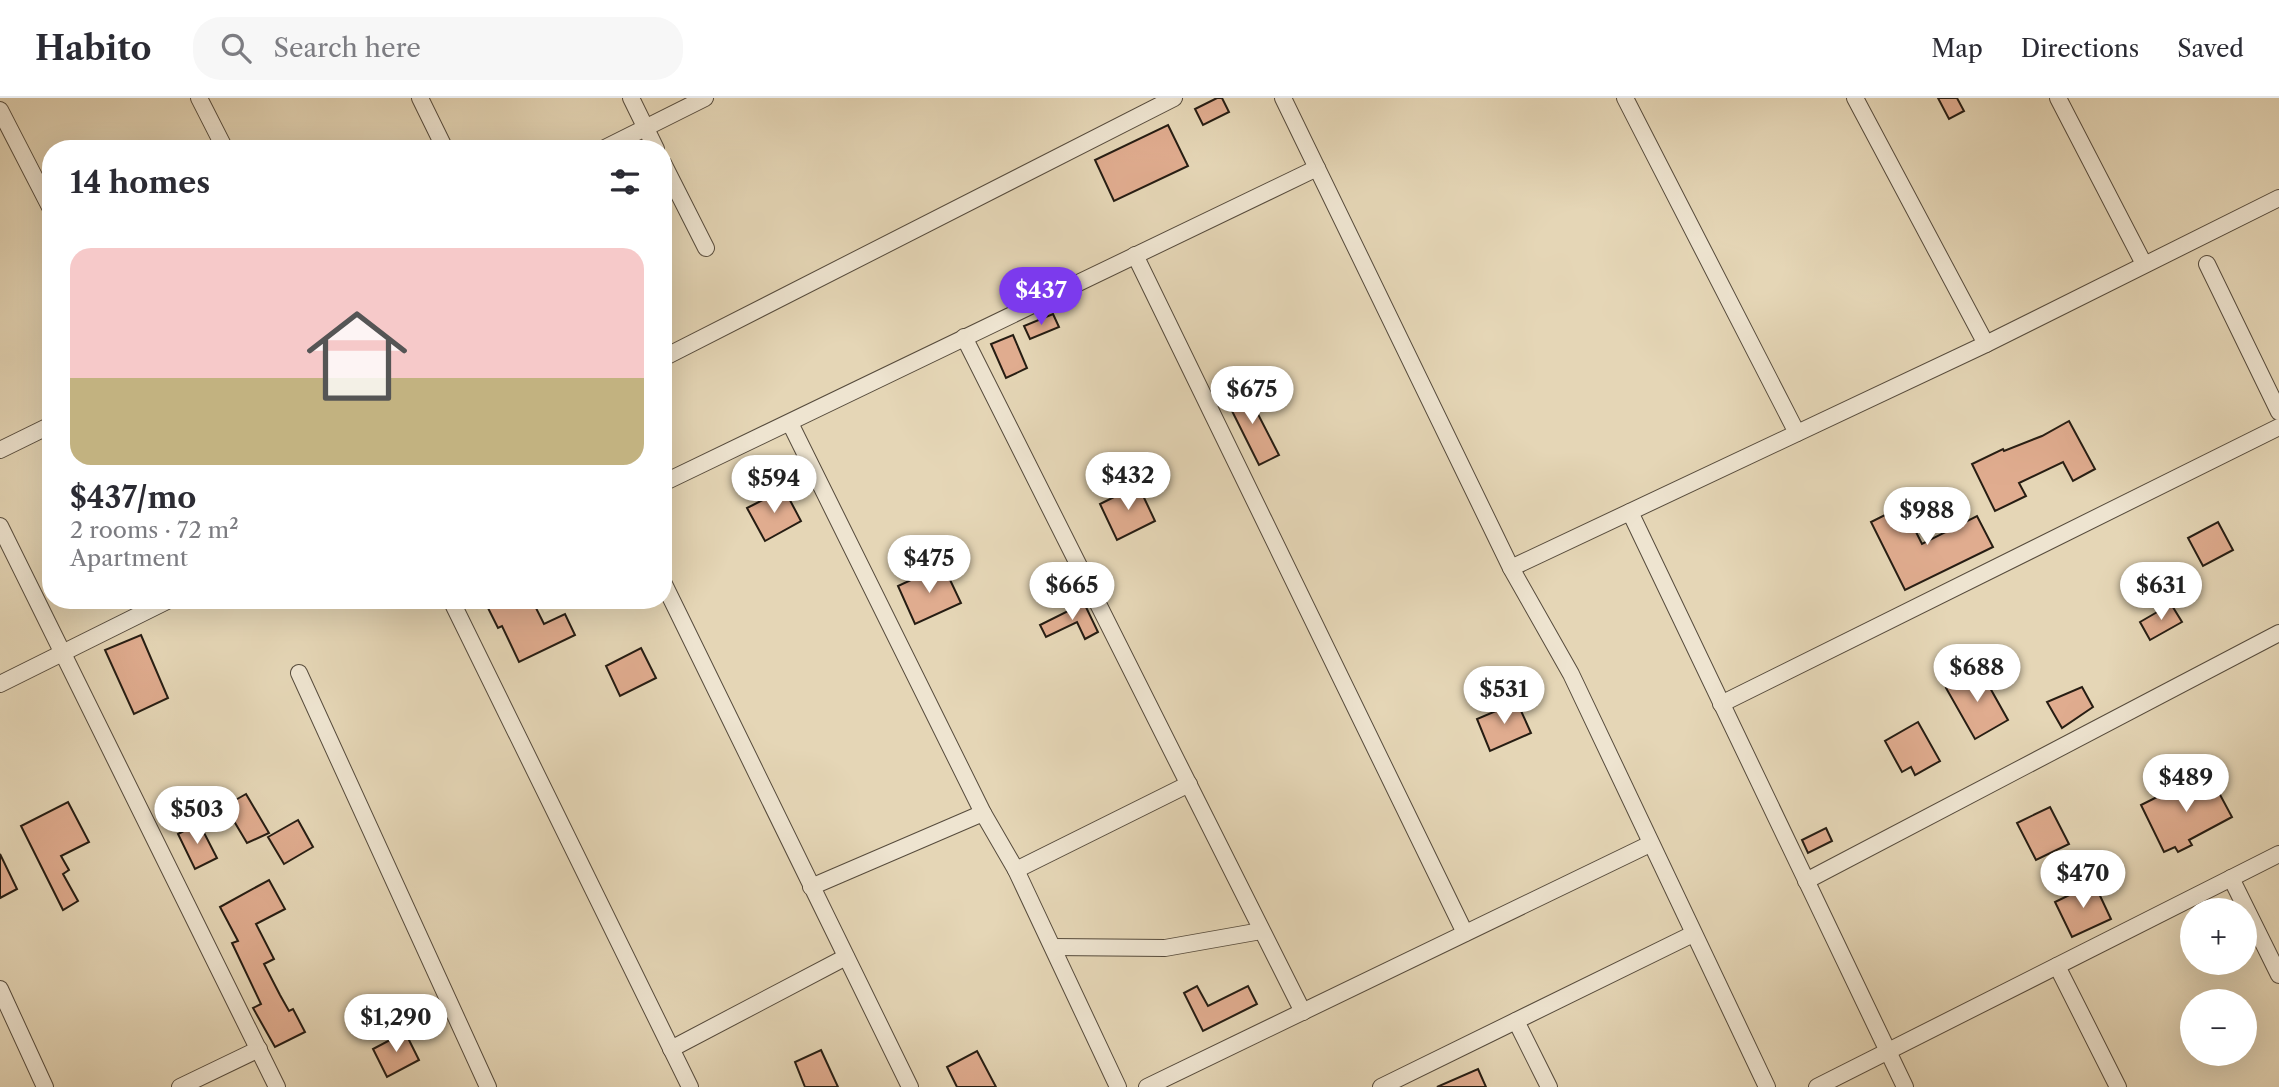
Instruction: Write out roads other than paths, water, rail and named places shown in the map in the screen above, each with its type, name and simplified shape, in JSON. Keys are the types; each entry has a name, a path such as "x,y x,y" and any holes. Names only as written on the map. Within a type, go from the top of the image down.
{"street":[{"path":"199,98 220,140"},
{"path":"420,98 441,140"},
{"path":"631,98 651,140"},
{"path":"621,140 705,98"},
{"path":"672,353 1174,98"},
{"path":"1283,98 1511,568 1571,674 1767,1087"},
{"path":"1625,98 1797,433"},
{"path":"1855,98 1986,344"},
{"path":"2058,98 2144,264"},
{"path":"0,110 42,192"},
{"path":"672,479 1317,168"},
{"path":"672,181 706,248"},
{"path":"1511,568 1986,344 2279,198"},
{"path":"1135,255 1465,933"},
{"path":"2207,264 2279,412"},
{"path":"964,337 1303,1012"},
{"path":"790,423 983,813 1016,870 1118,1087"},
{"path":"1721,704 2279,428"},
{"path":"0,450 42,429"},
{"path":"1630,512 1905,1087"},
{"path":"0,526 278,1087"},
{"path":"672,601 910,1087"},
{"path":"0,684 151,609"},
{"path":"455,609 691,1087"},
{"path":"1806,881 2279,633"},
{"path":"299,673 488,1087"},
{"path":"1016,870 1189,783"},
{"path":"811,887 983,813"},
{"path":"1147,1087 1650,844"},
{"path":"1817,1087 2279,854"},
{"path":"2231,878 2279,975"},
{"path":"1053,947 1165,948 1261,931"},
{"path":"1381,1087 1693,934"},
{"path":"671,1049 846,957"},
{"path":"2057,966 2118,1087"},
{"path":"0,989 45,1087"},
{"path":"1516,1021 1549,1087"},
{"path":"180,1087 259,1049"}]}
